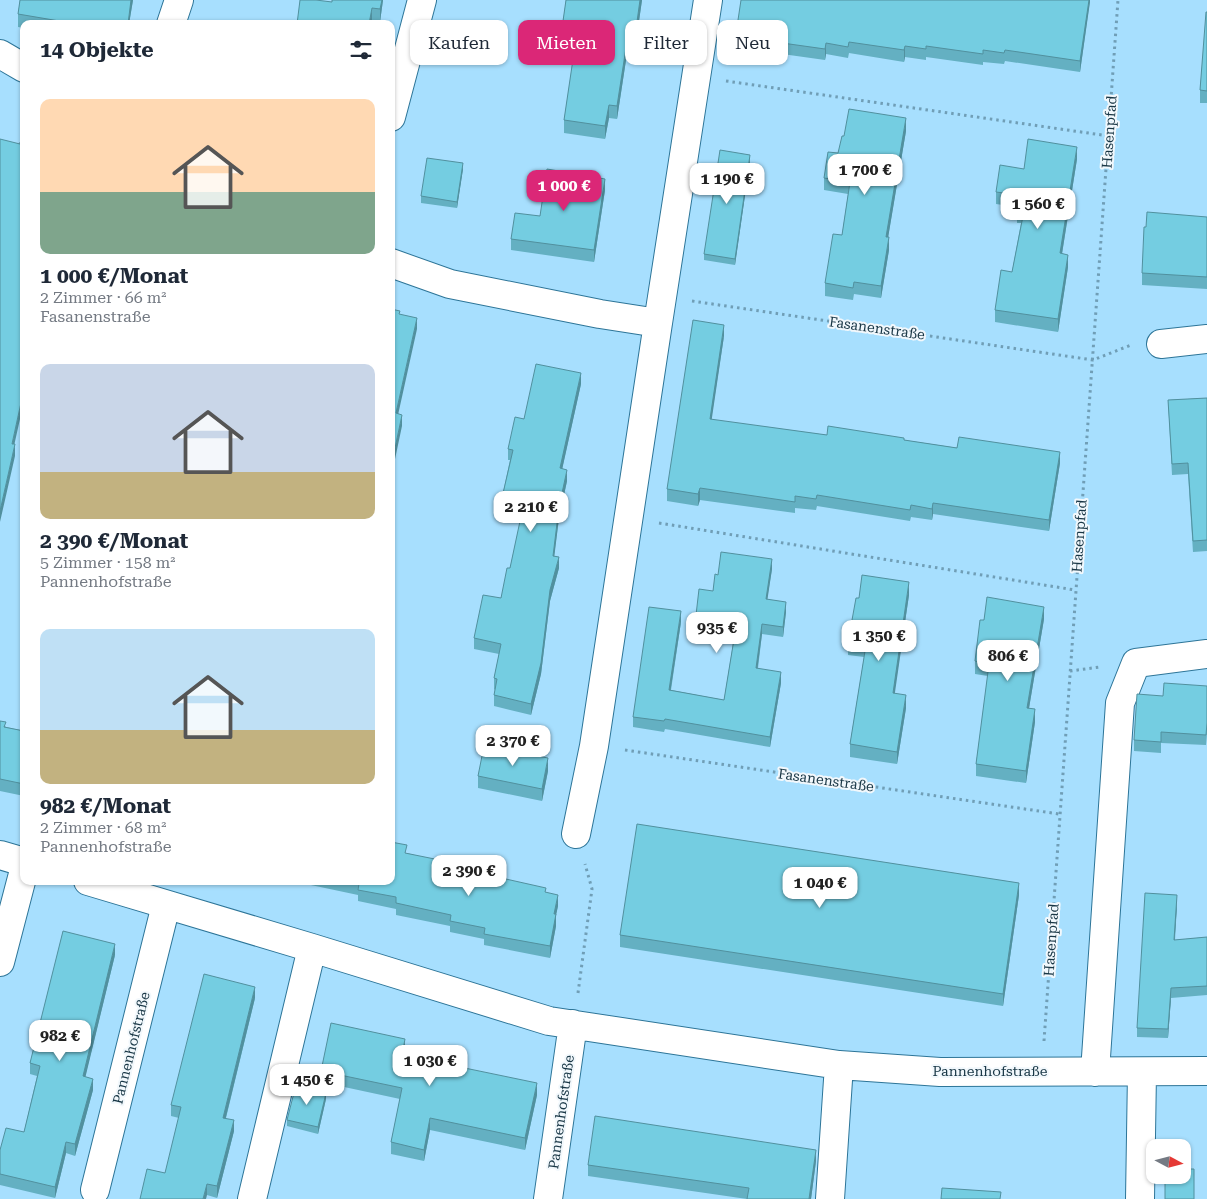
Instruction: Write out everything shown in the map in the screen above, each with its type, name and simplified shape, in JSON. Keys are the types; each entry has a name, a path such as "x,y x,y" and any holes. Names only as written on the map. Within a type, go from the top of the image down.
{"street":[{"path":"172,20 179,0"},
{"path":"395,103 422,0"},
{"path":"576,834 594,746 708,0"},
{"path":"0,54 20,66"},
{"path":"395,264 450,284 600,314 658,323"},
{"path":"1161,344 1207,339"},
{"path":"1096,1072 1120,702 1136,663 1207,654"},
{"path":"0,855 20,861"},
{"path":"0,962 20,885"},
{"name":"Pannenhofstraße","path":"101,885 549,1021 839,1065 940,1072 1207,1071"},
{"name":"Pannenhofstraße","path":"96,1190 166,905"},
{"path":"252,1199 312,948"},
{"name":"Pannenhofstraße","path":"548,1199 573,1024"},
{"path":"830,1199 839,1065"},
{"path":"1140,1199 1142,1072"}],"path":[{"name":"Hasenpfad","path":"1038,1071 1044,1048 1059,814 1118,0"},
{"path":"696,77 1109,136"},
{"name":"Fasanenstraße","path":"662,295 1092,360"},
{"path":"1092,360 1130,344 1161,344"},
{"path":"628,519 1075,590"},
{"name":"Fasanenstraße","path":"594,746 1059,814"},
{"path":"573,1024 592,889 576,834"}],"building":[{"path":"20,0 131,0 128,20 53,20 18,14"},
{"path":"300,0 332,2 332,0 382,0 380,9 372,8 370,20 298,20"},
{"path":"566,0 640,0 637,20 625,20 625,54 617,106 609,105 605,126 564,120 572,65 615,65 615,20 563,20"},
{"path":"741,0 1089,0 1080,61 1005,50 1004,53 983,50 983,54 926,46 926,49 905,46 904,50 849,42 848,47 826,43 825,49 788,44 788,20 738,20"},
{"path":"1207,12 1207,91 1200,90"},
{"path":"849,109 906,118 886,237 889,237 881,286 854,282 853,288 825,283 833,234 842,235 850,182 824,178 828,152 838,153 842,136 844,136"},
{"path":"0,139 20,144 20,407 12,444 15,444 0,511"},
{"path":"1028,139 1077,147 1060,253 1068,255 1058,319 995,310 1001,270 1012,272 1024,211 1017,210 1019,195 996,192 1000,165 1024,169"},
{"path":"720,150 750,155 735,259 704,254"},
{"path":"427,158 463,163 457,202 421,196"},
{"path":"547,169 605,179 594,250 511,239 515,213 540,216"},
{"path":"1147,212 1207,217 1207,277 1142,273 1144,227 1146,227"},
{"path":"395,310 400,311 399,314 417,318 396,413 402,415 395,448"},
{"path":"693,320 724,325 710,419 827,435 828,426 957,448 959,437 1060,452 1049,520 933,503 932,509 911,505 910,510 817,495 816,499 795,496 795,502 700,488 698,494 667,489"},
{"path":"536,364 581,373 560,468 567,470 559,507 553,556 559,557 550,590 541,663 531,704 494,695 497,679 494,678 501,644 474,638 483,595 501,598 507,568 510,568 523,507 501,502 513,450 508,449 515,417 524,419"},
{"path":"1207,398 1207,540 1193,541 1188,463 1172,464 1168,400"},
{"path":"721,552 772,559 766,599 786,602 783,627 762,624 756,668 781,672 770,737 665,719 664,721 633,717 649,607 681,611 669,690 724,700 737,621 696,615 699,589 713,591 715,574 718,575"},
{"path":"862,575 909,582 893,693 906,695 897,752 850,744 866,645 848,642 856,598 859,598"},
{"path":"987,597 1044,607 1027,708 1035,709 1026,771 976,764 989,664 975,661 980,620 984,620"},
{"path":"1164,683 1207,686 1206,735 1161,732 1161,742 1134,740 1137,694 1163,696"},
{"path":"0,721 6,722 4,727 20,730 20,783 0,779"},
{"path":"484,746 548,758 542,789 478,776"},
{"path":"637,824 1019,883 1003,994 620,935"},
{"path":"395,843 407,845 405,853 489,870 488,875 546,888 545,892 558,895 550,946 484,934 485,928 450,921 451,915 396,903 396,897 358,890 359,885 395,885"},
{"path":"1145,893 1177,895 1174,940 1207,937 1207,986 1171,988 1168,1029 1137,1028"},
{"path":"63,931 115,944 83,1076 93,1079 75,1144 66,1142 55,1187 0,1174 0,1150 6,1128 24,1132 40,1066 30,1063"},
{"path":"204,974 255,987 223,1118 234,1120 217,1186 207,1184 203,1199 140,1199 147,1169 165,1173 181,1107 171,1105"},
{"path":"331,1023 405,1039 402,1055 537,1083 525,1138 430,1118 424,1150 391,1142 402,1088 321,1071"},
{"path":"296,1085 326,1093 318,1127 287,1120"},
{"path":"595,1116 816,1150 809,1199 747,1199 749,1188 588,1165"},
{"path":"1191,1169 1194,1169 1194,1199 1165,1199 1165,1184 1191,1184"},
{"path":"942,1188 1001,1192 1000,1199 941,1199"}]}
